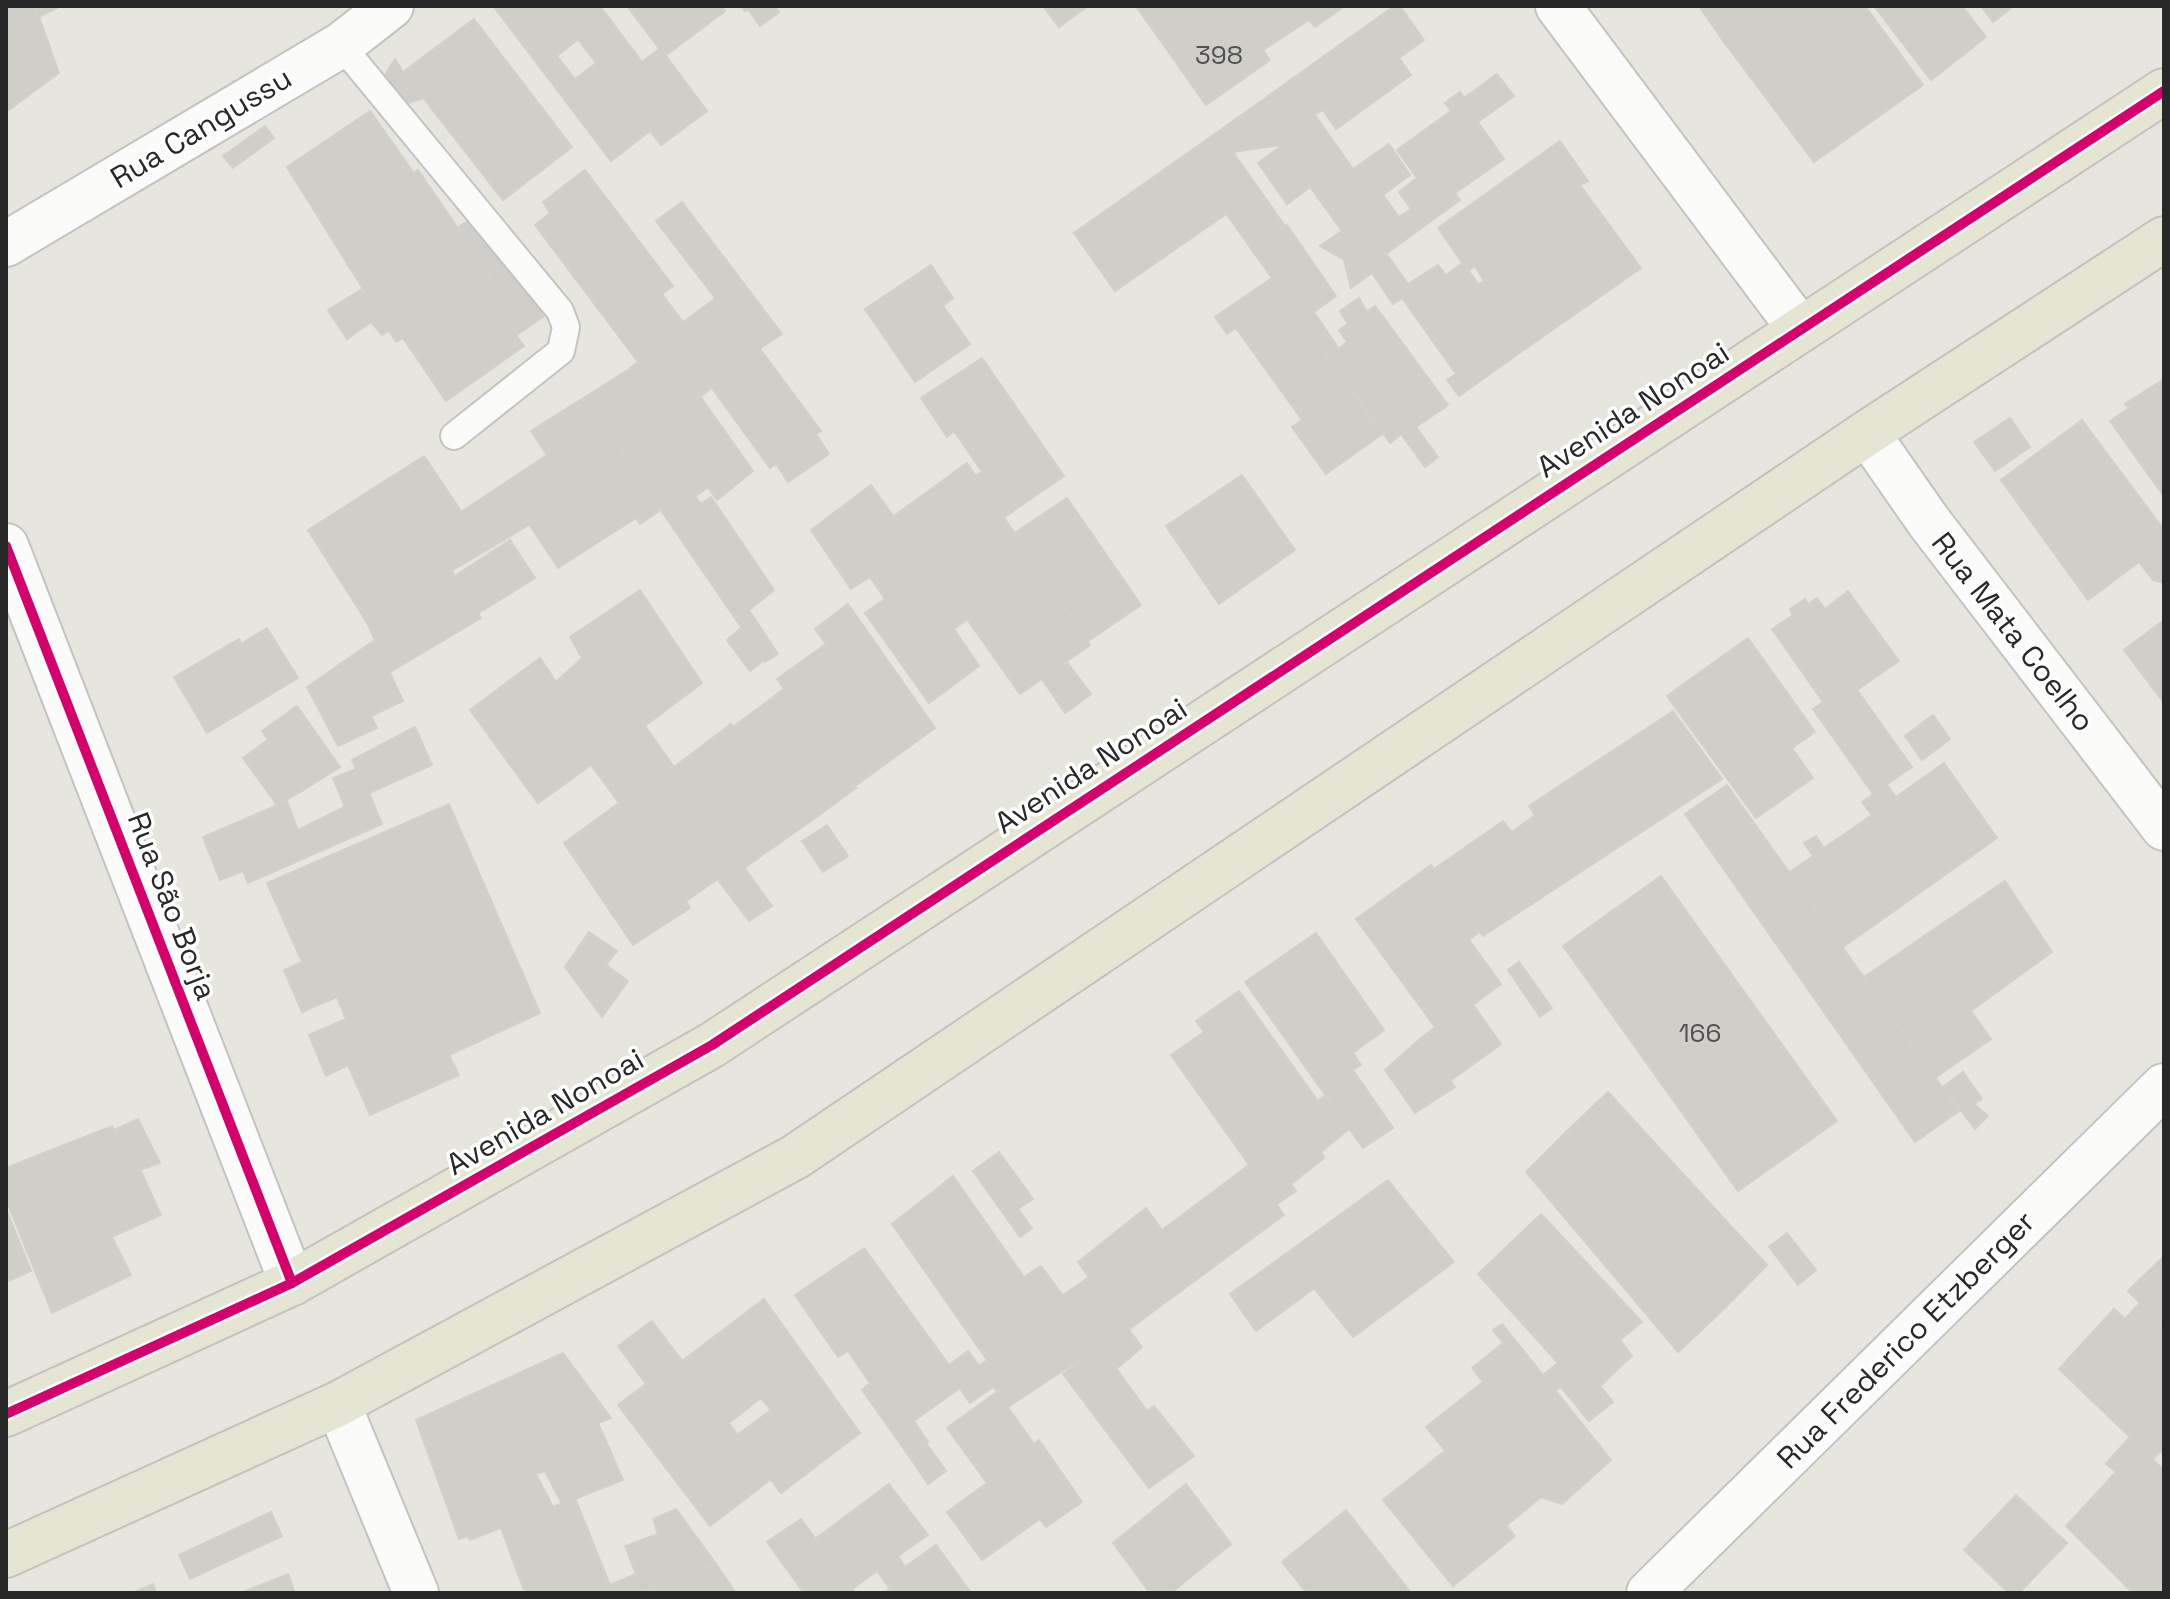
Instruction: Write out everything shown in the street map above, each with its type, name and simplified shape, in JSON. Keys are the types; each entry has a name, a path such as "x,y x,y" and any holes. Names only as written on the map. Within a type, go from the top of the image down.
{"main road":[{"name":"Avenida Nonoai","path":"6,1414 292,1283 712,1045 2164,91"},
{"path":"6,1555 338,1404 795,1157 1867,433 2164,239"}],"street":[{"name":"Rua Cangussu","path":"6,244 341,45 391,6"},
{"path":"1558,6 1800,329"},
{"name":"Rua Mata Coelho","path":"1867,433 1929,522 2164,828"},
{"name":"Rua São Borja","path":"6,546 292,1283"},
{"name":"Rua Frederico Etzberger","path":"1649,1593 2164,1086"},
{"path":"338,1404 416,1593"}],"lane":[{"path":"341,45 560,311 566,327 561,351 454,436"}],"building":[{"path":"6,6 35,6 59,73 6,112"},
{"path":"35,6 61,6 38,17"},
{"path":"600,6 642,62 660,48 707,111 661,145 650,131 611,161 494,7","holes":["578,39 596,63 575,79 557,56"]},
{"path":"627,6 721,6 725,11 665,56"},
{"path":"741,6 774,6 779,12 760,26 748,9 745,11"},
{"path":"1043,6 1088,6 1059,27"},
{"path":"1136,6 1345,6 1315,27 1309,20 1263,50 1270,60 1206,105"},
{"path":"1394,6 1400,6 1424,40 1399,58 1411,75 1336,129 1323,110 1315,115 1353,169 1316,195 1253,107"},
{"path":"1699,6 1772,6 1724,42"},
{"path":"1772,6 1865,6 1923,85 1814,162 1724,42"},
{"path":"1874,6 1962,6 1986,37 1931,80"},
{"path":"1981,6 2014,6 1993,22"},
{"path":"474,19 572,147 503,200 403,72"},
{"path":"395,59 424,98 405,104 384,77"},
{"path":"1497,74 1514,96 1478,122 1504,159 1455,193 1460,200 1368,267 1316,195 1389,144 1410,175 1383,195 1399,217 1411,209 1399,192 1417,178 1397,150 1451,111 1445,103 1460,92 1464,98"},
{"path":"1253,107 1281,145 1233,152 1285,226 1252,250 1185,155"},
{"path":"370,111 414,173 418,170 492,278 480,286 524,346 446,401 403,338 396,342 287,167"},
{"path":"265,126 274,138 233,168 223,156"},
{"path":"1560,141 1588,181 1580,185 1641,268 1525,349 1479,284 1484,281 1475,266 1468,271 1438,228"},
{"path":"1281,146 1310,187 1287,204 1258,163"},
{"path":"1185,155 1226,214 1115,291 1074,233"},
{"path":"585,170 673,286 662,294 683,322 716,298 756,351 671,421 630,368 638,362 535,225 550,213 543,202"},
{"path":"682,202 782,334 756,351 656,221"},
{"path":"476,216 544,316 517,335 480,286 492,278 458,227"},
{"path":"1287,225 1336,296 1314,312 1339,349 1347,342 1339,330 1348,324 1340,311 1359,298 1367,312 1375,306 1448,405 1416,427 1438,457 1425,467 1401,434 1390,443 1252,250"},
{"path":"1342,231 1372,273 1351,288 1344,260 1320,246"},
{"path":"1386,253 1408,284 1438,265 1446,275 1463,263 1525,349 1459,396 1447,380 1456,374 1402,298 1393,304 1368,267"},
{"path":"931,265 953,298 943,306 970,344 915,382 865,309"},
{"path":"1272,278 1382,434 1326,474 1292,427 1302,420 1236,328 1227,334 1215,317"},
{"path":"362,289 389,330 382,335 371,322 347,339 328,310"},
{"path":"760,349 821,431 816,434 829,454 788,482 776,464 770,468 711,387"},
{"path":"982,358 1064,476 1003,518 975,476 982,472 954,431 947,437 921,398"},
{"path":"631,368 671,421 653,437 650,433 621,452 629,465 487,550 461,512 547,455 531,431"},
{"path":"2161,381 2164,385 2163,495 2110,421 2129,408 2125,404"},
{"path":"700,396 753,471 717,500 708,487 695,497 701,504 711,497 774,590 749,610 778,654 765,662 621,452 650,433 653,437"},
{"path":"2010,418 2030,447 1995,471 1974,442"},
{"path":"2082,420 2164,530 2164,543 2088,600 2001,480"},
{"path":"424,456 487,550 366,621 308,530"},
{"path":"967,463 1090,645 1020,694 894,516"},
{"path":"629,465 660,510 640,524 636,518 558,568 529,524"},
{"path":"1242,475 1295,550 1219,604 1166,526"},
{"path":"871,485 967,619 954,629 979,666 929,703 865,613 885,599 870,577 851,589 811,530"},
{"path":"1067,498 1141,605 1088,641 1015,533"},
{"path":"510,540 535,578 479,613 455,576"},
{"path":"2164,543 2164,583 2153,580 2139,562"},
{"path":"451,570 481,618 390,672 366,621"},
{"path":"640,590 702,683 645,726 674,767 731,724 801,828 744,868 741,863 686,901 690,908 633,945 564,843 619,803 591,765 538,803 470,710 540,658 556,682 582,658 570,637"},
{"path":"1848,591 1899,661 1857,690 1912,767 1873,794 1813,709 1823,702 1772,629 1793,615 1790,609 1805,599 1808,604 1817,598 1825,609"},
{"path":"848,604 935,728 855,786 777,679 826,644 815,629"},
{"path":"2164,620 2164,703 2124,650"},
{"path":"267,628 298,678 207,733 174,677 239,639 241,644"},
{"path":"740,629 764,660 750,671 727,640"},
{"path":"1748,638 1815,732 1792,748 1813,778 1756,818 1667,696"},
{"path":"375,640 403,701 371,716 377,728 338,746 307,687"},
{"path":"1067,662 1091,694 1065,713 1042,679"},
{"path":"784,689 856,788 801,828 733,727"},
{"path":"297,706 340,767 302,791 262,731"},
{"path":"1673,711 1722,779 1483,936 1434,869 1503,821 1512,832 1535,815 1529,806"},
{"path":"1933,715 1950,739 1922,760 1905,736"},
{"path":"415,727 432,765 369,793 382,824 248,883 243,871 220,880 203,837 287,801 298,830 345,807 333,778 356,769 352,760"},
{"path":"268,740 302,791 277,805 243,758"},
{"path":"1944,763 1997,838 1843,947 1790,872 1813,856 1804,843 1816,836 1824,848 1872,815 1862,802 1887,785 1896,797"},
{"path":"1727,785 1959,1111 1915,1142 1685,814"},
{"path":"449,804 540,1013 449,1055 459,1075 370,1115 348,1065 326,1076 309,1035 346,1019 337,997 302,1012 284,970 302,962 267,883"},
{"path":"827,825 848,856 823,872 802,841"},
{"path":"741,863 772,906 749,921 718,880"},
{"path":"1431,865 1479,932 1469,940 1501,984 1473,1005 1501,1044 1450,1081 1420,1039 1435,1027 1356,919"},
{"path":"1661,876 1837,1121 1738,1191 1563,946"},
{"path":"2005,881 2052,952 1971,1011 1991,1039 1936,1077 1864,977"},
{"path":"589,932 617,951 606,965 628,981 602,1017 565,967"},
{"path":"1316,933 1384,1030 1353,1053 1361,1065 1353,1070 1393,1128 1363,1148 1245,982"},
{"path":"1519,962 1552,1008 1540,1017 1508,970"},
{"path":"1239,991 1318,1101 1324,1096 1349,1129 1321,1152 1324,1158 1291,1184 1296,1191 1277,1204 1171,1055 1204,1032 1196,1021"},
{"path":"1420,1039 1455,1087 1415,1113 1385,1070"},
{"path":"1963,1072 1982,1099 1974,1104 1988,1116 1975,1129 1943,1087"},
{"path":"1608,1092 1717,1211 1674,1253 1567,1131"},
{"path":"138,1119 160,1163 134,1172 114,1130"},
{"path":"112,1126 134,1172 140,1169 161,1215 35,1271 6,1199 6,1168"},
{"path":"1567,1131 1674,1253 1631,1296 1526,1172"},
{"path":"999,1152 1033,1199 1018,1209 1032,1228 1020,1237 973,1171"},
{"path":"1249,1165 1284,1215 1128,1330 1078,1262 1146,1208 1162,1230"},
{"path":"953,1176 1024,1277 1041,1266 1100,1346 1008,1407 979,1366 987,1360 892,1224"},
{"path":"1388,1180 1415,1214 1256,1331 1230,1294"},
{"path":"6,1209 31,1271 6,1282"},
{"path":"1717,1211 1767,1265 1724,1309 1674,1253"},
{"path":"1415,1214 1454,1262 1353,1337 1314,1288"},
{"path":"1541,1214 1642,1322 1620,1340 1632,1356 1600,1386 1613,1402 1589,1421 1561,1387 1556,1390 1543,1375 1558,1363 1478,1274"},
{"path":"1787,1233 1816,1270 1798,1285 1769,1247"},
{"path":"112,1237 131,1275 52,1313 35,1271"},
{"path":"864,1248 949,1365 968,1351 994,1386 970,1403 960,1388 914,1421 928,1442 909,1456 862,1390 870,1383 848,1351 838,1357 795,1295"},
{"path":"1674,1253 1724,1309 1678,1352 1631,1296"},
{"path":"2164,1256 2164,1327 2128,1291"},
{"path":"1089,1277 1142,1347 1116,1369 1062,1296"},
{"path":"764,1299 860,1433 781,1493 737,1435 771,1410 761,1398 729,1423 682,1361"},
{"path":"2140,1303 2164,1327 2164,1454 2161,1451 2153,1459 2059,1369 2114,1309 2125,1319"},
{"path":"652,1321 771,1479 710,1526 618,1405 646,1384 618,1346"},
{"path":"1502,1324 1611,1460 1562,1504 1541,1497 1506,1526 1426,1427 1483,1382 1472,1368 1503,1343 1493,1330"},
{"path":"1100,1346 1147,1411 1154,1406 1194,1456 1149,1488 1063,1374"},
{"path":"563,1353 611,1418 598,1423 623,1480 562,1504 545,1471 536,1474 553,1507 470,1540 468,1536 459,1539 416,1420"},
{"path":"997,1392 1034,1444 1039,1440 1082,1502 1046,1527 1040,1519 982,1560 947,1512 987,1483 947,1428"},
{"path":"2129,1438 2164,1470 2164,1593 2133,1593 2066,1526 2116,1472 2106,1464"},
{"path":"926,1443 946,1471 928,1484 909,1456"},
{"path":"1445,1451 1515,1536 1453,1586 1383,1500"},
{"path":"889,1484 928,1535 898,1556 905,1567 936,1545 971,1593 883,1593 890,1589 877,1571 852,1589 815,1539"},
{"path":"1186,1484 1231,1544 1171,1593 1150,1593 1113,1543"},
{"path":"2016,1495 2067,1543 2019,1593 2009,1593 1964,1550"},
{"path":"575,1498 610,1585 636,1574 625,1546 658,1534 653,1519 676,1509 716,1564 638,1593 525,1593 501,1528"},
{"path":"1346,1510 1411,1593 1307,1593 1282,1562"},
{"path":"271,1512 282,1536 190,1579 179,1555"},
{"path":"801,1519 856,1593 804,1593 767,1542"},
{"path":"716,1564 736,1593 638,1593"},
{"path":"288,1574 295,1593 241,1593"},
{"path":"153,1584 156,1593 132,1593"}],"cycle path":[{"path":"6,1414 292,1283 712,1045 2164,91"},
{"path":"6,546 292,1283"}]}
